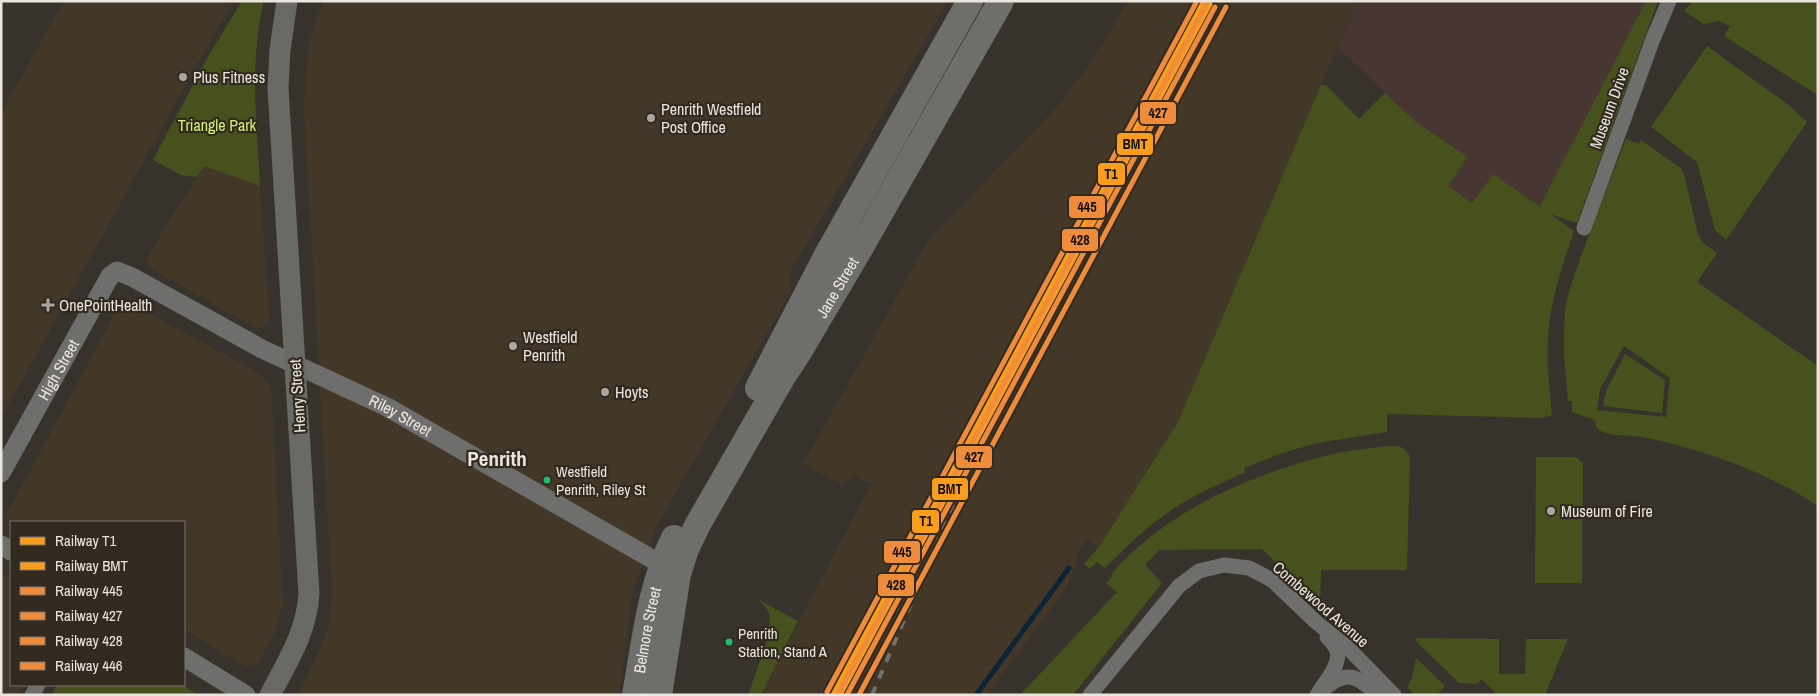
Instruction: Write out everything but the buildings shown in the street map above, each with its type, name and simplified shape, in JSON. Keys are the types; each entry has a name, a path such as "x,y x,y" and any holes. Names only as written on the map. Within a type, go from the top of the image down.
{"highway":[{"name":"Jane Street","path":"670,570 692,503 761,382 827,255 970,1"},
{"name":"Jane Street","path":"670,570 686,549 782,378 800,352 861,247 1001,1"},
{"name":"Belmore Street","path":"635,695 646,621 653,592 670,570"},
{"name":"Belmore Street","path":"659,695 670,570"}],"main road":[{"name":"Henry Street","path":"270,695 300,638 308,609 309,581 278,88 280,50 288,4"}],"street":[{"name":"Museum Drive","path":"1584,228 1653,39 1669,1"},
{"name":"Riley Street","path":"117,271 132,277 262,349 386,407 670,570"},
{"name":"High Street","path":"1,473 110,276 117,271"},
{"name":"Combewood Avenue","path":"1090,695 1179,586 1189,577 1205,569 1224,565 1236,566 1261,573 1281,588 1316,622 1347,648 1394,695"},
{"path":"1316,622 1336,648 1338,658 1333,670 1317,695"},
{"path":"185,658 246,695"},
{"path":"1317,695 1337,679 1349,676 1360,680 1378,695"}],"shaded area":[{"path":"64,1 234,1 1,418 1,113"},
{"name":"Westfield Penrith","path":"323,1 948,1 790,272 791,291 657,525 633,590 619,695 301,695 300,691 324,641 330,618 332,591 304,112 310,40"},
{"path":"1127,1 1358,1 1178,422 1099,547 1087,540 1077,554 1077,560 1066,588 988,695 761,695 871,484 853,475 843,485 803,464 928,241 1056,108 1082,74 1115,24"},
{"path":"1358,1 1646,1 1540,206 1493,174 1472,203 1447,186 1468,157 1416,122 1338,48"},
{"path":"205,165 260,186 269,319 267,325 261,328 255,327 148,267 147,259 173,214"},
{"path":"123,299 262,375 271,388 283,604 274,634 258,663 246,667 185,630 185,521 10,522 4,519"},
{"path":"1,573 10,578 10,686 23,686 18,695 1,695"}],"green space":[{"name":"Triangle Park","path":"242,1 264,1 259,24 255,70 260,186 205,166 196,177 181,175 153,160 209,55"},
{"path":"1646,1 1658,1 1577,223 1550,214 1574,231 1557,284 1549,324 1548,376 1552,415 1544,418 1387,414 1387,432 1317,443 1282,453 1244,468 1245,472 1194,496 1158,520 1105,568 1097,562 1090,569 1084,564 1099,547 1178,422 1321,85 1326,85 1359,119 1385,93 1416,122 1468,157 1448,186 1472,203 1493,174 1541,207"},
{"path":"1693,1 1818,1 1818,95 1724,36 1730,26 1719,21 1704,24 1684,11"},
{"path":"1707,46 1790,106 1807,122 1726,240 1715,230 1697,162 1651,127"},
{"path":"1626,139 1639,144 1641,140 1682,169 1698,234 1703,243 1717,253 1697,282 1818,366 1818,506 1786,487 1736,464 1662,441 1605,433 1596,427 1595,420 1572,412 1572,401 1568,401 1564,355 1565,309 1581,256","holes":["1624,346 1670,378 1666,417 1597,410 1600,389"]},
{"path":"1625,354 1665,380 1662,413 1603,406 1606,391"},
{"path":"1390,446 1402,448 1407,451 1410,457 1407,570 1321,570 1320,600 1318,603 1262,549 1159,550 1145,565 1162,583 1073,695 1020,695 1117,592 1106,583 1112,576 1111,574 1157,532 1183,514 1239,485 1299,463 1344,452"},
{"path":"1536,457 1573,457 1578,458 1583,464 1582,583 1535,583"},
{"path":"757,599 798,621 761,695 748,695 770,633 768,611"},
{"path":"1416,638 1499,639 1499,674 1525,674 1526,639 1568,639 1545,695 1498,695 1482,679 1477,684 1459,683 1417,642"},
{"path":"1416,658 1445,686 1437,695 1415,695 1407,687 1413,676"},
{"path":"56,686 184,686 199,695 52,695"}],"waterway":[{"path":"976,695 1069,568"}],"railway":[{"path":"872,695 983,436"}],"rail line":[{"name":"445","path":"827,692 1197,1"},
{"name":"T1","path":"833,695 1204,1"},
{"name":"428","path":"839,692 1208,1"},
{"name":"BMT","path":"840,695 1210,4"},
{"name":"427","path":"847,695 1215,7"},
{"name":"446","path":"859,695 1226,7"}],"place":[{"name":"Plus Fitness","path":"183,77"},
{"name":"Penrith Westfield Post Office","path":"651,118"},
{"name":"OnePointHealth","path":"48,305"},
{"name":"Westfield Penrith","path":"513,346"},
{"name":"Hoyts","path":"605,392"},
{"name":"Westfield Penrith, Riley St","path":"547,480"},
{"name":"Museum of Fire","path":"1551,511"},
{"name":"Penrith Station, Stand A","path":"729,642"}],"district":[{"name":"Penrith","path":"497,458"}]}
